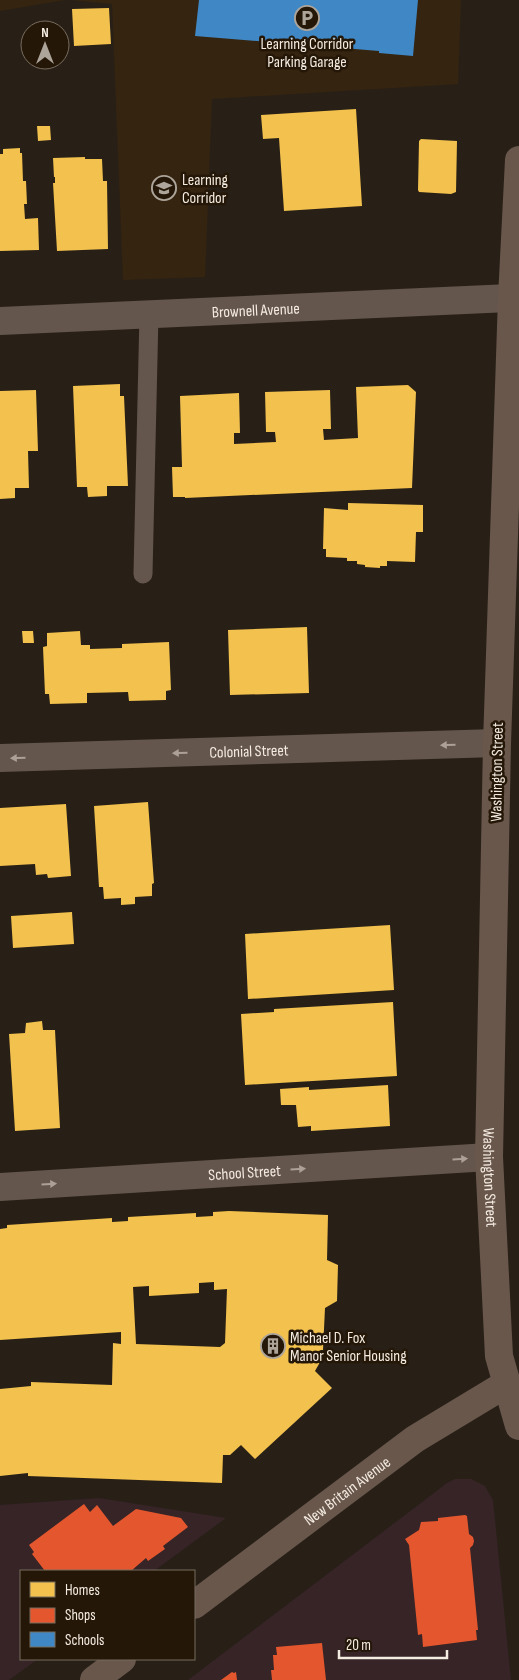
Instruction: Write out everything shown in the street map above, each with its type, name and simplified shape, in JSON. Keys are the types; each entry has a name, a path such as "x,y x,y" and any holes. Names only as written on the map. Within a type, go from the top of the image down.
{"main road":[{"name":"Washington Street","path":"519,160 512,298 497,743 488,1158 499,1356 519,1426"},
{"name":"New Britain Avenue","path":"195,1604 415,1439 506,1384"},
{"path":"94,1680 121,1660"}],"street":[{"name":"Brownell Avenue","path":"0,321 512,298"},
{"name":"Colonial Street","path":"0,758 497,743"},
{"name":"School Street","path":"0,1187 488,1158"}],"lane":[{"path":"143,574 149,314"}],"shaded area":[{"path":"0,0 65,0 0,11"},
{"name":"Learning Corridor","path":"70,0 461,0 458,84 212,99 205,277 123,280 112,4"},
{"path":"455,1479 471,1479 485,1486 493,1500 511,1680 188,1680 447,1483"},
{"path":"99,1498 226,1518 155,1570 20,1570 20,1660 37,1660 9,1680 0,1680 0,1505"}],"building: Homes":[{"path":"109,8 111,44 74,46 72,9"},
{"path":"356,109 362,206 284,211 279,138 263,139 261,115"},
{"path":"37,126 50,126 51,140 38,141"},
{"path":"421,139 457,141 456,192 451,194 419,192 419,141"},
{"path":"20,148 20,153 22,153 23,181 26,181 27,204 24,204 25,219 38,218 39,250 0,251 0,154 3,154 3,149"},
{"path":"85,157 85,159 102,159 103,181 107,181 108,249 57,251 53,158"},
{"path":"120,384 120,396 124,396 128,486 107,486 107,496 88,497 87,487 77,487 73,386"},
{"path":"408,385 416,392 412,488 173,497 172,467 182,467 180,396 239,393 240,433 234,433 234,444 276,442 275,432 266,432 265,392 330,390 331,429 323,429 324,440 358,438 356,387"},
{"path":"36,390 38,451 28,451 29,488 15,488 15,498 0,499 0,391"},
{"path":"348,503 423,505 423,532 416,532 415,562 387,561 387,566 380,566 380,568 365,567 365,565 357,564 357,561 347,561 347,558 326,557 326,549 323,549 324,508 348,510"},
{"path":"307,627 309,693 230,695 228,630"},
{"path":"22,631 33,631 34,643 23,643"},
{"path":"80,631 81,645 90,645 90,649 122,648 122,644 169,642 171,690 166,691 166,700 129,701 128,692 87,693 87,703 50,704 49,694 45,694 43,647 47,646 47,633"},
{"path":"148,802 154,883 152,884 152,896 135,897 135,904 121,905 121,898 104,899 103,887 99,887 94,806"},
{"path":"66,804 71,876 48,878 47,874 36,875 35,864 0,866 0,808"},
{"path":"72,912 74,944 13,948 11,916"},
{"path":"390,925 394,990 248,999 245,934"},
{"path":"393,1002 397,1076 245,1085 241,1014 274,1012 274,1009"},
{"path":"42,1021 43,1030 55,1030 60,1128 15,1131 9,1034 25,1033 26,1023"},
{"path":"388,1085 390,1126 311,1131 311,1126 298,1127 296,1105 281,1105 280,1089 309,1087 309,1090"},
{"name":"Michael D. Fox Manor Senior Housing","path":"213,1212 328,1215 327,1260 338,1265 337,1301 325,1308 323,1350 320,1350 324,1355 315,1371 332,1388 255,1459 241,1445 230,1455 223,1455 222,1483 28,1476 28,1473 0,1476 0,1389 31,1386 31,1382 112,1385 113,1343 121,1344 121,1332 0,1340 0,1229 7,1228 7,1225 112,1218 112,1222 128,1221 128,1217 196,1213 196,1217 213,1216","holes":["214,1282 214,1290 227,1289 225,1343 220,1347 136,1344 133,1287 149,1286 149,1296 199,1293 199,1283"]}],"building: Shops":[{"path":"84,1504 90,1512 97,1505 113,1526 136,1509 181,1518 188,1527 163,1546 165,1549 148,1561 146,1558 132,1570 44,1570 32,1554 34,1552 29,1545"},
{"path":"467,1516 469,1534 473,1537 474,1541 470,1548 478,1630 476,1630 477,1640 423,1647 422,1634 418,1635 409,1545 405,1539 419,1530 421,1522 438,1521 438,1518"},
{"path":"322,1643 326,1680 272,1680 271,1670 274,1670 273,1655 277,1655 276,1647"},
{"path":"232,1672 236,1672 237,1680 221,1680"}],"building: Schools":[{"name":"Learning Corridor Parking Garage","path":"199,0 418,0 413,56 379,53 379,51 195,36"}],"place":[{"name":"Learning Corridor Parking Garage","path":"307,18"},
{"name":"Learning Corridor","path":"164,188"},
{"name":"Michael D. Fox Manor Senior Housing","path":"273,1346"}]}
